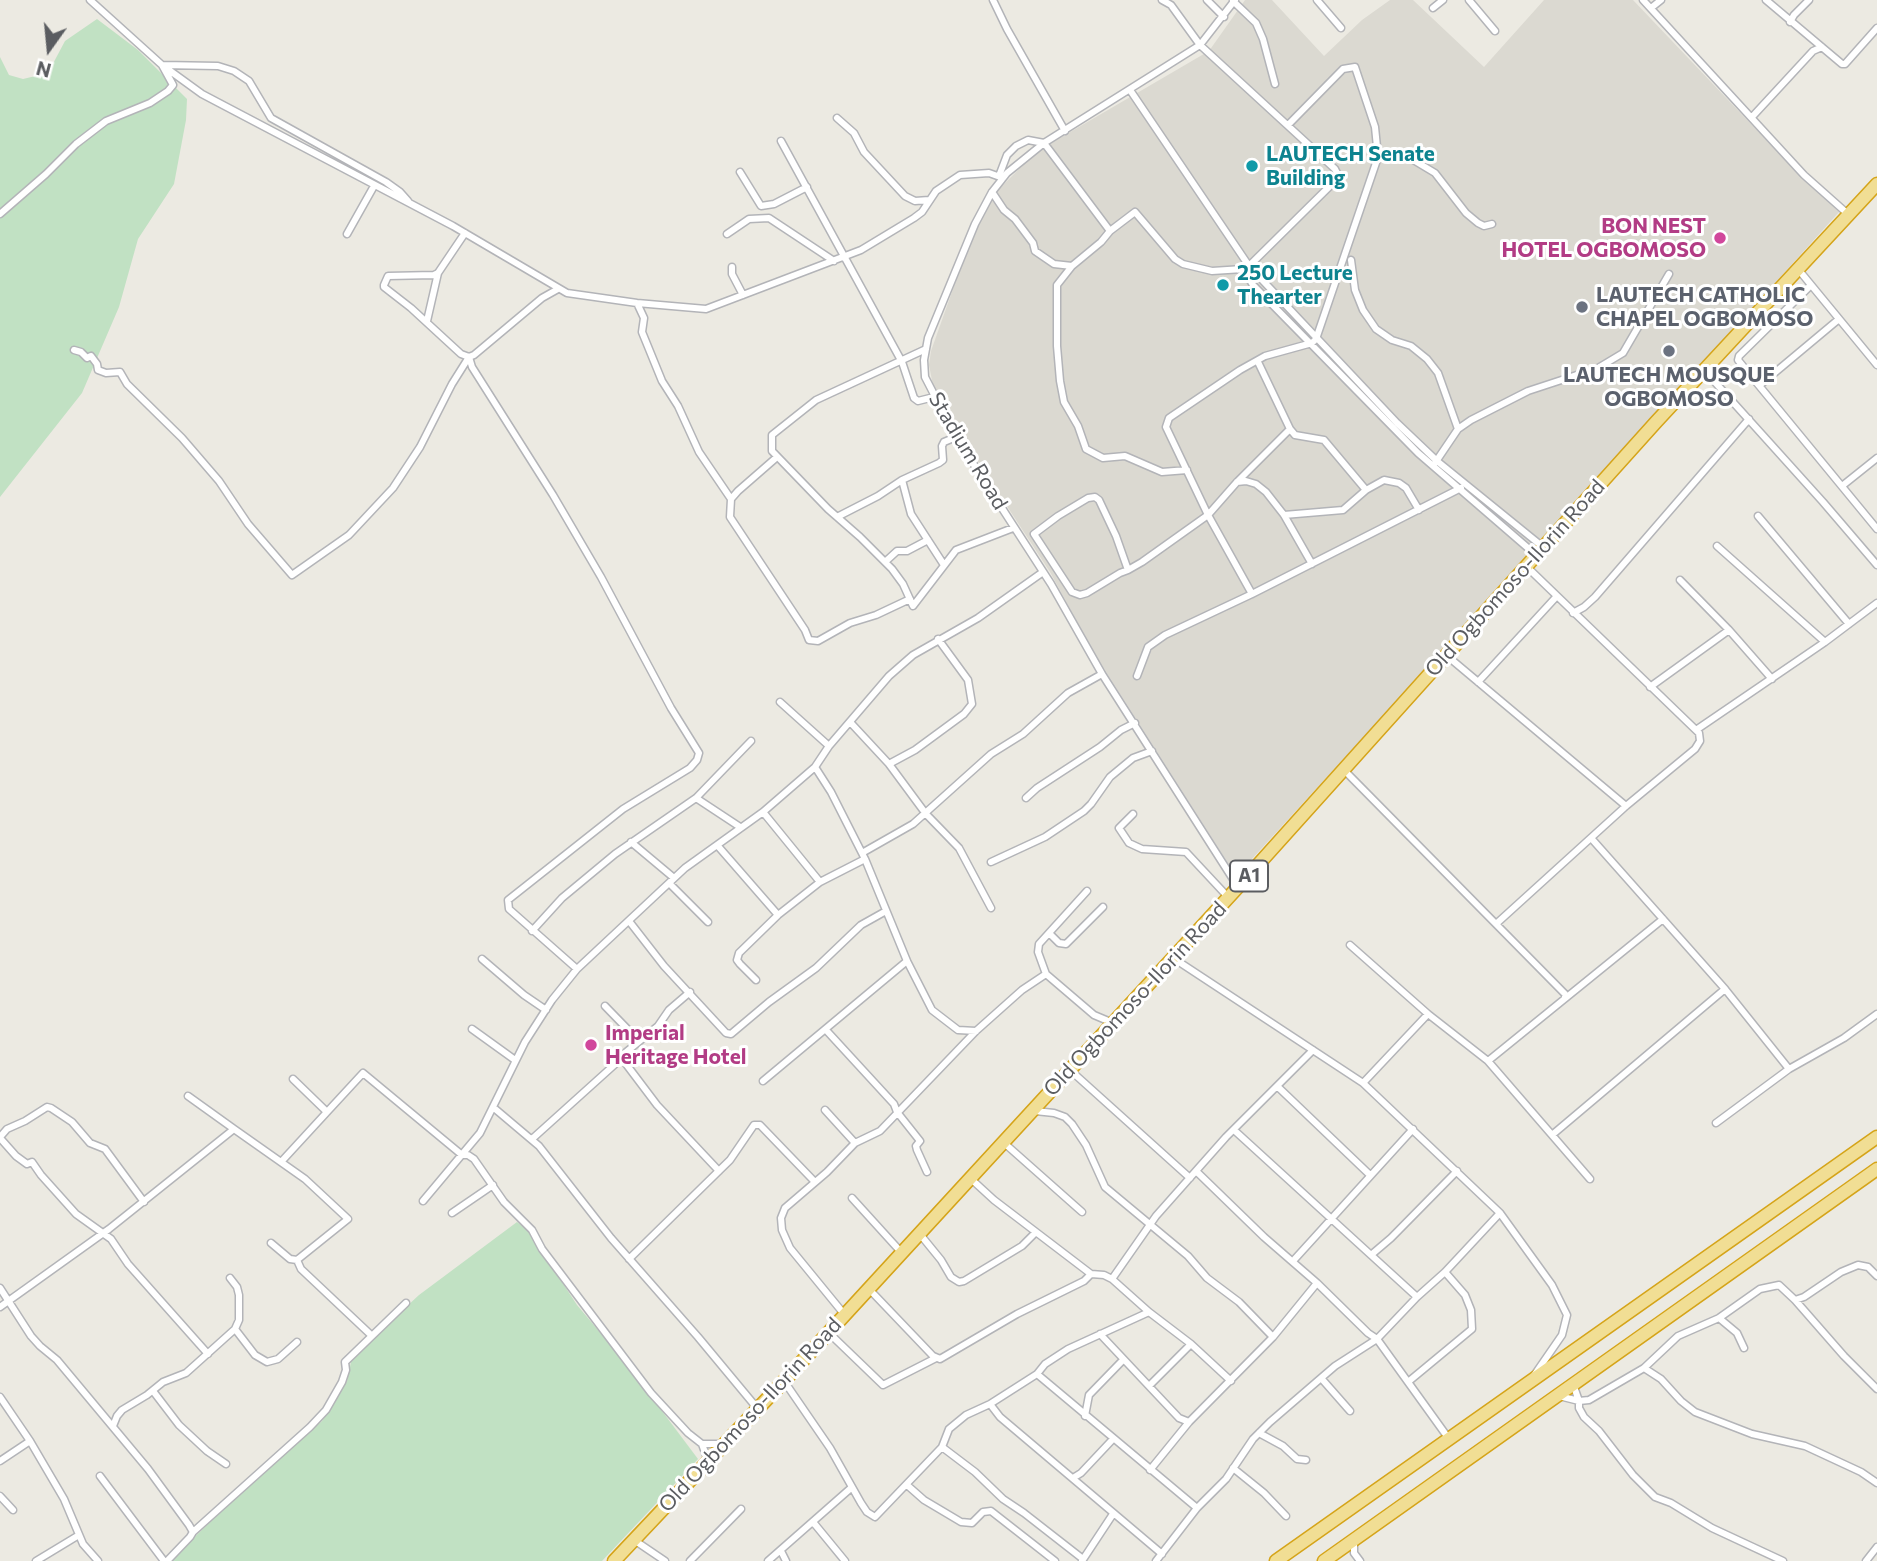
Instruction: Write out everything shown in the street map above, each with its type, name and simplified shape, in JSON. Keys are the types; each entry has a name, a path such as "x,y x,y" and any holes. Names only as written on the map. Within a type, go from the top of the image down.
{"highway":[{"name":"Old Ogbomoso-Ilorin Road","path":"614,1561 784,1381 1173,958 1539,551 1877,184"},
{"path":"1276,1561 1877,1137"},
{"path":"1324,1561 1877,1169"}],"street":[{"path":"90,0 162,65 202,94 465,233 567,293 706,309 772,282 845,257 877,241 922,212 936,191 960,175 989,173 1001,177 1007,155 1028,140 1044,143 1110,231"},
{"path":"993,0 1065,131"},
{"path":"1162,0 1171,5 1200,45 1335,169 1338,175 1246,268 1212,271 1183,264 1167,250 1135,212 1072,266 1057,285 1057,346 1064,402 1078,426 1086,449 1103,458 1125,456 1162,472 1187,470"},
{"path":"1207,0 1224,17"},
{"path":"1317,0 1341,28"},
{"path":"1433,8 1443,0"},
{"path":"1469,0 1495,31"},
{"path":"1643,0 1804,175 1849,215"},
{"path":"1651,8 1661,0"},
{"path":"1766,0 1845,64 1877,28"},
{"path":"1790,22 1809,0"},
{"path":"1233,1 1244,10 1260,31 1275,84"},
{"name":"Stadium Road","path":"1233,1 1224,17 1200,45 1044,143 1001,177 975,224 939,310 924,360 925,377 956,437 1043,572 1102,674 1238,887"},
{"path":"1752,117 1813,51 1822,47"},
{"path":"162,65 218,66 234,71 249,81 271,118 386,182 409,203"},
{"path":"0,214 76,144 106,121 142,107 168,91 173,85 162,65"},
{"path":"1288,125 1343,69 1355,67 1375,127 1377,157 1314,341"},
{"path":"1130,90 1246,268 1458,490 1539,551"},
{"path":"837,118 847,125 864,152 905,196 915,201 929,200"},
{"path":"782,141 902,362 915,399 919,401 934,397"},
{"path":"1377,157 1394,155 1410,158 1434,173 1466,213 1478,223 1484,226 1492,224"},
{"path":"740,172 761,206 760,218"},
{"path":"346,234 374,186"},
{"path":"761,206 774,204 807,187"},
{"path":"992,192 1033,243 1035,250 1054,264 1072,266"},
{"path":"727,234 749,219 769,218 834,261"},
{"path":"427,321 438,273 465,233"},
{"path":"1351,260 1355,290 1363,310 1376,329 1392,340 1411,346 1427,359 1438,373 1458,429"},
{"path":"732,267 732,274 743,295"},
{"path":"1798,270 1877,365"},
{"path":"438,273 388,276 384,287 427,321 461,354 469,357"},
{"path":"1434,464 1458,429 1489,410 1528,391 1612,362 1623,353 1670,274"},
{"path":"1811,285 1739,356 1740,363 1877,529"},
{"path":"74,350 87,358 91,356 98,370 106,373 120,372 127,384 182,438 219,481 248,524 292,575 349,535 393,488 420,447 469,357 542,298 558,289"},
{"path":"637,303 644,318 642,332 662,380 682,413 699,452 731,499 730,516 735,526 805,629 810,641 818,640 850,623 876,615 910,599"},
{"path":"1760,385 1839,319"},
{"path":"1252,594 1208,515 1166,427 1169,418 1229,376 1265,356 1314,341"},
{"path":"926,349 902,362 825,394 782,426 771,439 772,451 898,576 913,606 959,548 1013,528"},
{"path":"469,357 472,367 595,567 671,708 699,753 690,768 623,809 508,900 509,909 577,970"},
{"path":"1258,362 1290,429 1296,435 1324,440 1366,490"},
{"path":"1704,370 1877,565"},
{"path":"1573,613 1595,597 1749,419"},
{"path":"1128,570 1116,537 1099,500 1095,497 1088,498 1058,516 1034,534 1072,592 1080,595 1087,593 1128,570 1208,515 1290,429"},
{"path":"837,517 943,460 944,442 956,437"},
{"path":"731,499 777,457"},
{"path":"1842,486 1877,458"},
{"path":"1434,464 1466,485 1539,551"},
{"path":"902,480 908,508 944,565"},
{"path":"1284,515 1343,510 1366,490 1384,480 1399,483 1406,488 1419,510"},
{"path":"1237,482 1256,484 1284,515 1312,564"},
{"path":"1136,676 1147,647 1165,635 1252,594 1466,485"},
{"path":"1758,516 1849,624"},
{"path":"885,562 897,551 907,551 928,540"},
{"path":"1717,546 1825,642"},
{"path":"1496,924 1626,806 1695,750 1700,737 1696,730 1526,566"},
{"path":"424,1201 480,1133 515,1060 546,1010 577,970 671,880 763,812 815,767 829,746 889,676 913,655 978,618 1043,572"},
{"path":"1680,580 1772,679"},
{"path":"1478,682 1557,596"},
{"path":"1696,730 1877,603"},
{"path":"1650,687 1729,630"},
{"path":"889,764 915,750 964,714 972,704 968,680 938,639"},
{"path":"1446,655 1626,806"},
{"path":"756,980 740,964 737,957 778,915 820,882 926,814 983,760 1023,734 1069,693 1102,674"},
{"path":"780,702 829,746"},
{"path":"850,722 889,764 926,814 959,848 991,908"},
{"path":"1026,798 1121,730 1135,723"},
{"path":"532,931 562,898 631,842 696,798 751,741"},
{"path":"991,862 1045,837 1084,811 1110,777 1133,758 1153,751"},
{"path":"815,767 864,856 907,961 932,1010 958,1030 976,1031"},
{"path":"1343,769 1567,995"},
{"path":"696,798 740,827"},
{"path":"763,812 820,882"},
{"path":"1133,814 1119,828 1129,843 1142,849 1186,852 1228,897"},
{"path":"1591,838 1725,989 1788,1069"},
{"path":"631,842 671,880 708,922"},
{"path":"717,845 778,915"},
{"path":"1087,891 1037,948 1046,974 1090,1012 1113,1023"},
{"path":"1049,933 1059,943 1066,944 1103,907"},
{"path":"628,921 664,966 726,1033 731,1034 816,968 861,925 886,911"},
{"path":"1488,1061 1663,919"},
{"path":"1350,945 1427,1014 1488,1061 1590,1179"},
{"path":"1173,958 1363,1083 1500,1213 1552,1285 1567,1315 1562,1335 1543,1359 1530,1382"},
{"path":"482,959 546,1010"},
{"path":"763,1082 907,961"},
{"path":"844,1314 790,1248 782,1230 781,1218 785,1209 855,1143 880,1131 976,1031 1022,990 1046,974"},
{"path":"1552,1135 1725,989"},
{"path":"533,1139 658,1026 669,1010 690,992"},
{"path":"606,1006 639,1041"},
{"path":"1363,1083 1427,1014"},
{"path":"1716,1123 1788,1069 1844,1038 1877,1014"},
{"path":"472,1028 515,1060"},
{"path":"826,1030 894,1104 897,1112 920,1141 916,1150 928,1172"},
{"path":"1112,1279 1147,1233 1150,1225 1196,1171 1313,1050"},
{"path":"623,1058 657,1105 719,1171"},
{"path":"1070,1070 1190,1178"},
{"path":"281,1162 363,1073 461,1155 474,1159 504,1202 532,1230 542,1249 651,1393 702,1444 708,1461"},
{"path":"293,1079 327,1112"},
{"path":"1278,1087 1370,1175"},
{"path":"188,1096 305,1179 348,1219 297,1260 290,1259 271,1243"},
{"path":"894,1104 906,1104"},
{"path":"144,1202 105,1149 90,1143 72,1122 51,1108 47,1107 7,1129 0,1138 16,1156 27,1164 32,1162 70,1209 111,1239 128,1264 208,1353"},
{"path":"494,1108 533,1139 629,1259 757,1408"},
{"path":"825,1110 855,1143"},
{"path":"1031,1111 1055,1113 1065,1117 1086,1146 1105,1187 1188,1256 1207,1278 1239,1301 1273,1337"},
{"path":"629,1259 719,1171 737,1151 749,1129 758,1124 814,1181"},
{"path":"0,1307 102,1235 234,1129"},
{"path":"1293,1261 1413,1129"},
{"path":"1234,1130 1416,1297"},
{"path":"1003,1142 1082,1212"},
{"path":"1196,1171 1368,1334 1377,1339 1450,1439"},
{"path":"1371,1255 1457,1171"},
{"path":"970,1178 993,1200 1091,1274 1112,1279 1231,1381"},
{"path":"452,1213 493,1185"},
{"path":"852,1198 901,1252"},
{"path":"1156,1561 1197,1508 1234,1468 1253,1439 1321,1378 1377,1339 1500,1213"},
{"path":"919,1233 951,1277 964,1282 1022,1245 1035,1233"},
{"path":"297,1260 301,1269 371,1335"},
{"path":"1795,1300 1804,1297 1841,1272 1858,1265 1868,1267 1877,1276"},
{"path":"1408,1382 1472,1329 1471,1310 1465,1295 1445,1272"},
{"path":"828,1332 883,1385 936,1358 947,1356 1017,1314 1084,1281 1091,1274"},
{"path":"113,1426 122,1409 163,1382 186,1373 235,1329 239,1320 239,1295 237,1286 230,1278"},
{"path":"1150,1470 1189,1422 1273,1337 1317,1283"},
{"path":"1557,1395 1579,1401 1589,1400 1644,1368 1678,1336 1719,1318 1760,1289 1774,1285 1785,1290 1795,1300 1843,1356 1877,1390"},
{"path":"0,1288 31,1336 57,1360 113,1426 148,1469 192,1532"},
{"path":"868,1288 936,1358"},
{"path":"100,1476 165,1561 192,1532 326,1410 342,1382 346,1370 345,1362 405,1303"},
{"path":"784,1381 830,1448 867,1512 875,1517 942,1447 949,1429 966,1415 990,1404 1037,1374 1058,1355 1149,1312"},
{"path":"1719,1318 1737,1333 1744,1348"},
{"path":"235,1329 256,1355 267,1362 278,1359 297,1342"},
{"path":"1100,1334 1179,1418 1189,1422"},
{"path":"1149,1386 1191,1344"},
{"path":"1085,1416 1089,1395 1124,1360"},
{"path":"1644,1368 1695,1412 1752,1434 1805,1446 1861,1472 1877,1483"},
{"path":"1037,1374 1197,1508"},
{"path":"1321,1378 1350,1411"},
{"path":"1573,1384 1579,1401 1578,1408 1584,1417 1655,1497 1671,1503 1712,1528 1783,1561"},
{"path":"153,1391 179,1425 207,1451 226,1464"},
{"path":"0,1397 30,1441 64,1499 79,1535 98,1561"},
{"path":"990,1404 1000,1417 1163,1555"},
{"path":"1259,1433 1283,1446 1297,1459 1306,1460"},
{"path":"1073,1478 1113,1439"},
{"path":"0,1461 30,1441"},
{"path":"702,1444 724,1444"},
{"path":"942,1447 1082,1560 1114,1514"},
{"path":"1234,1468 1286,1516"},
{"path":"907,1485 924,1500 961,1522 972,1523 983,1512 992,1511 1055,1561"},
{"path":"768,1561 851,1488"},
{"path":"0,1496 13,1510"},
{"path":"992,1511 1002,1498"},
{"path":"690,1561 741,1509"},
{"path":"813,1522 845,1561"},
{"path":"36,1561 79,1535"},
{"path":"634,1540 665,1561"},
{"path":"1353,1540 1354,1553 1360,1561"},
{"path":"1866,1561 1877,1547"},
{"path":"781,1551 786,1561"},
{"path":"48,1553 53,1560"}],"shaded area":[{"path":"1245,0 1272,0 1324,56 1362,20 1390,0 1413,0 1484,67 1544,0 1633,0 1839,212 1239,873 1233,871 1094,653 1050,572 935,396 929,365 931,351 970,241 996,192 1036,152 1209,51"}],"green space":[{"path":"97,19 138,50 187,99 186,120 174,184 138,239 119,307 82,393 0,497 0,57 9,75 23,79 48,73 65,41"},
{"path":"517,1222 528,1230 577,1305 629,1367 698,1459 602,1561 170,1561 256,1477 322,1421 347,1381 352,1357 419,1295"}],"place":[{"name":"LAUTECH Senate Building","path":"1252,166"},
{"name":"BON NEST HOTEL OGBOMOSO","path":"1720,238"},
{"name":"250 Lecture Thearter","path":"1223,285"},
{"name":"LAUTECH CATHOLIC CHAPEL OGBOMOSO","path":"1582,307"},
{"name":"LAUTECH MOUSQUE OGBOMOSO","path":"1669,351"},
{"name":"Imperial Heritage Hotel","path":"591,1045"}]}
